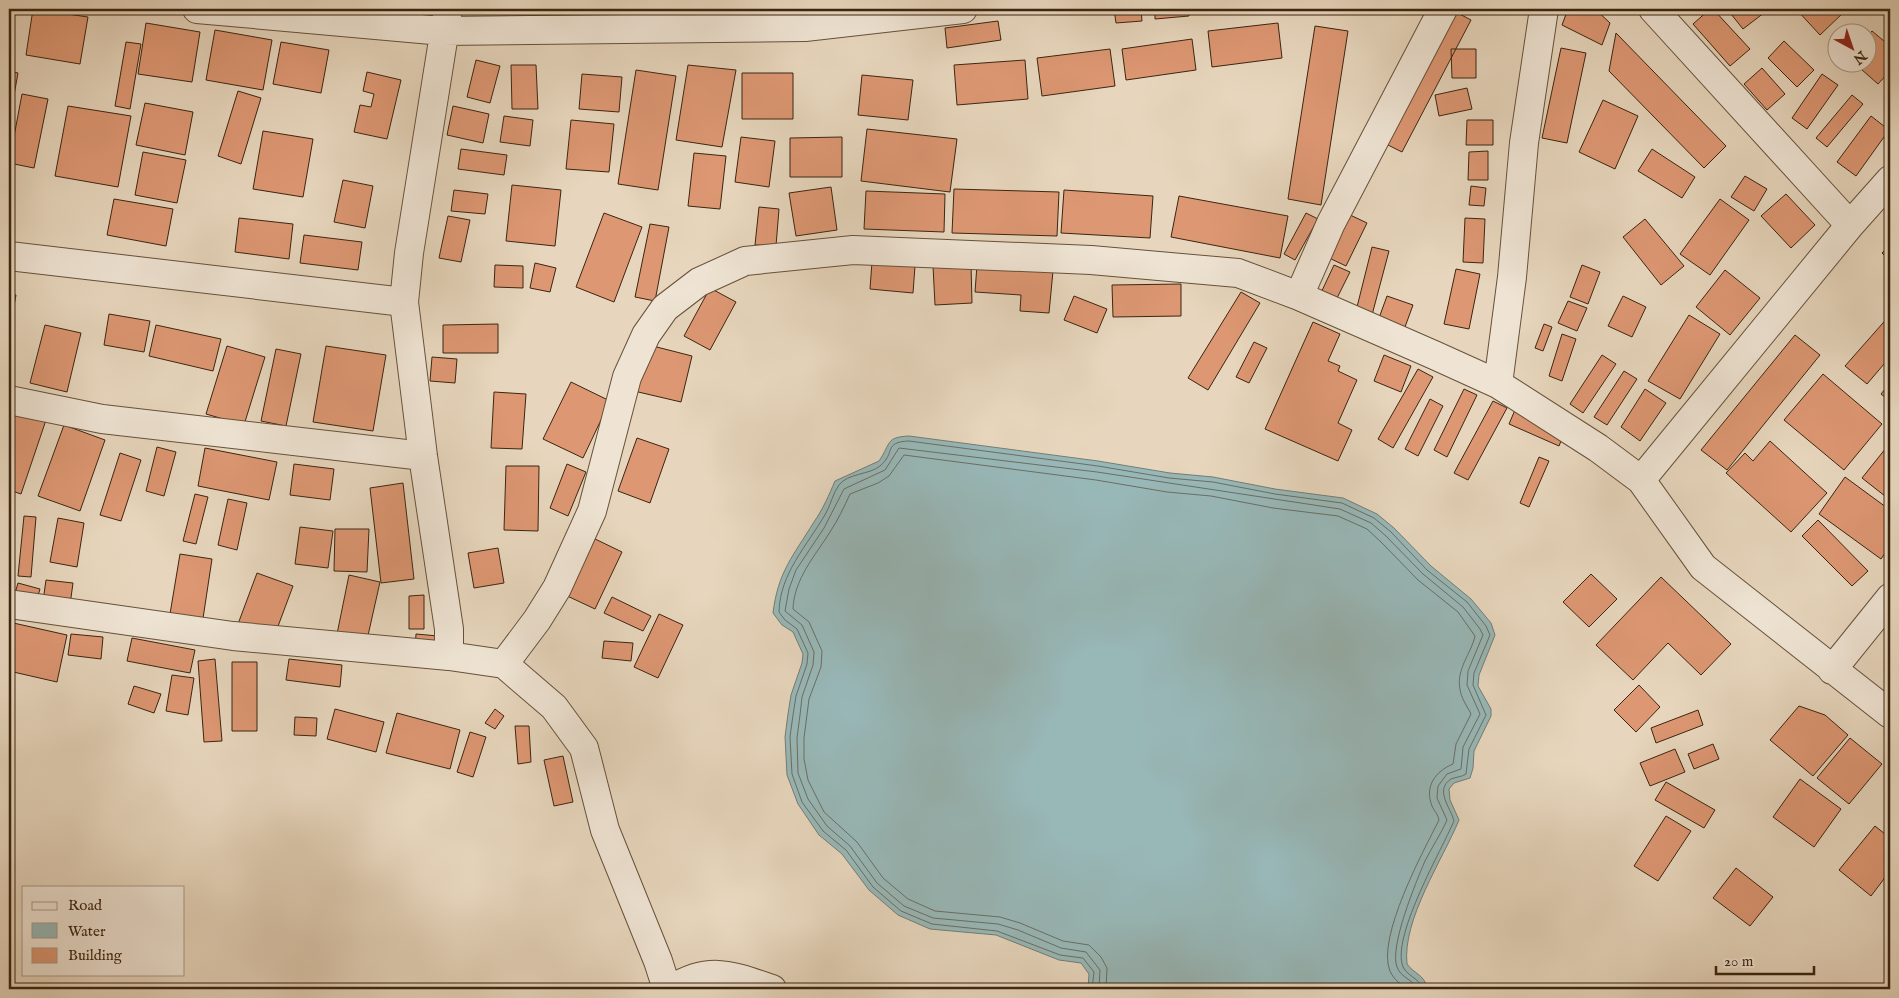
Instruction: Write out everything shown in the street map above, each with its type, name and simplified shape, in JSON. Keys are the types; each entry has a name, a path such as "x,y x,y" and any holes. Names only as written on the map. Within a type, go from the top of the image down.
{"street":[{"path":"197,9 445,20 805,27 963,9"},
{"path":"1299,296 1331,222 1443,9"},
{"path":"1498,384 1512,277 1524,143 1544,9"},
{"path":"1653,9 1850,226"},
{"path":"445,20 404,302 423,456 449,629 449,656"},
{"path":"1641,480 1890,180"},
{"path":"504,664 537,620 556,588 592,511 627,377 646,335 665,308 699,282 745,261 853,250 1091,260 1238,273 1299,296 1498,384 1598,448 1641,480 1703,567 1890,714"},
{"path":"9,256 404,302"},
{"path":"9,400 102,419 423,456"},
{"path":"1832,670 1890,598"},
{"path":"9,604 233,636 449,656 504,664 554,707 584,748 606,830 658,961 666,989"},
{"path":"672,989 690,978 708,974 736,976 772,989"}],"water":[{"path":"909,436 1098,461 1170,473 1213,477 1275,489 1343,498 1377,514 1394,528 1431,566 1471,599 1491,623 1495,635 1479,675 1478,686 1491,709 1491,716 1474,751 1473,768 1470,778 1454,783 1449,789 1450,800 1459,820 1425,890 1411,928 1407,947 1407,964 1424,980 1428,989 1088,989 1089,974 1081,963 1059,960 996,935 930,929 898,915 869,890 842,854 819,835 798,804 787,775 785,737 788,714 791,695 802,663 803,654 793,632 782,625 773,613 775,599 787,565 820,512 835,481 879,461 889,442 896,438"}],"building":[{"path":"33,9 88,17 80,64 26,55"},
{"path":"586,9 649,9 648,19 586,15"},
{"path":"1114,9 1141,9 1142,21 1116,23"},
{"path":"1155,9 1188,9 1189,16 1155,19"},
{"path":"1568,9 1595,9 1610,23 1602,45 1562,25"},
{"path":"1710,9 1713,9 1750,49 1730,66 1693,24"},
{"path":"1727,9 1769,9 1743,29"},
{"path":"1796,9 1841,9 1844,12 1834,22 1826,22 1826,29 1820,35"},
{"path":"1452,10 1471,20 1402,152 1384,143"},
{"path":"998,21 1001,40 947,48 945,28"},
{"path":"146,23 200,32 192,82 138,74"},
{"path":"1278,23 1282,58 1212,67 1208,31"},
{"path":"1315,26 1348,31 1321,205 1288,199"},
{"path":"215,30 272,40 263,90 206,80"},
{"path":"1616,33 1726,146 1704,168 1609,71"},
{"path":"1876,34 1890,46 1890,71 1878,84 1864,72 1876,72"},
{"path":"1192,39 1196,70 1126,80 1122,49"},
{"path":"1784,41 1814,70 1797,87 1768,58"},
{"path":"126,42 141,44 130,109 115,106"},
{"path":"281,42 329,50 321,93 273,84"},
{"path":"1561,48 1586,53 1567,143 1542,138"},
{"path":"1110,49 1115,86 1042,96 1037,58"},
{"path":"1451,49 1476,49 1476,78 1452,78"},
{"path":"476,60 500,66 490,103 467,97"},
{"path":"1025,60 1028,99 957,105 954,65"},
{"path":"511,65 536,65 538,109 512,109"},
{"path":"688,65 736,70 722,147 676,140"},
{"path":"1762,68 1785,94 1767,110 1744,84"},
{"path":"636,70 676,76 658,190 618,184"},
{"path":"9,71 18,73 9,123"},
{"path":"367,72 401,80 387,139 354,132 360,105 371,107 374,94 363,91"},
{"path":"742,73 793,73 793,119 742,119"},
{"path":"582,74 622,77 619,112 579,109"},
{"path":"1822,74 1838,85 1807,129 1792,118"},
{"path":"862,75 913,80 908,120 858,115"},
{"path":"1467,88 1472,109 1439,116 1435,95"},
{"path":"238,91 261,98 241,164 218,156"},
{"path":"22,94 48,99 34,168 9,163"},
{"path":"1852,95 1863,104 1827,147 1816,138"},
{"path":"1603,100 1638,116 1615,169 1579,152"},
{"path":"145,103 193,112 185,155 136,145"},
{"path":"68,106 131,116 118,187 55,176"},
{"path":"453,106 489,114 483,143 447,135"},
{"path":"504,116 533,120 530,146 500,142"},
{"path":"1871,116 1889,130 1856,176 1837,162"},
{"path":"571,120 614,124 609,172 566,169"},
{"path":"1467,120 1493,120 1493,145 1466,145"},
{"path":"867,129 957,139 950,192 861,181"},
{"path":"263,131 313,139 303,197 253,189"},
{"path":"741,137 775,141 769,187 735,182"},
{"path":"842,137 842,177 790,177 790,138"},
{"path":"461,149 507,155 504,175 458,169"},
{"path":"1652,149 1695,177 1682,198 1638,171"},
{"path":"1488,151 1488,180 1468,180 1469,152"},
{"path":"143,152 186,160 177,203 135,195"},
{"path":"694,153 726,156 720,209 688,206"},
{"path":"1745,176 1767,189 1754,211 1731,197"},
{"path":"343,180 373,186 365,228 334,222"},
{"path":"512,185 561,190 555,246 506,241"},
{"path":"1471,186 1486,188 1484,206 1469,205"},
{"path":"831,187 837,230 796,236 789,193"},
{"path":"954,189 1059,192 1057,236 952,233"},
{"path":"454,190 488,194 485,214 451,211"},
{"path":"1064,190 1153,196 1150,238 1061,233"},
{"path":"866,191 945,194 944,232 864,229"},
{"path":"1786,194 1815,225 1791,248 1761,216"},
{"path":"1179,196 1288,216 1280,258 1171,237"},
{"path":"114,199 173,209 166,246 107,235"},
{"path":"1720,199 1749,220 1710,275 1680,254"},
{"path":"759,207 779,209 776,246 755,245"},
{"path":"604,213 642,227 614,302 576,287"},
{"path":"1306,213 1318,219 1295,260 1284,254"},
{"path":"1346,213 1367,223 1346,266 1325,256"},
{"path":"448,216 470,220 461,262 439,258"},
{"path":"239,218 293,224 289,259 235,252"},
{"path":"1465,218 1485,219 1483,263 1463,262"},
{"path":"1645,219 1684,266 1661,285 1623,237"},
{"path":"650,224 669,227 655,301 635,297"},
{"path":"304,235 362,242 358,270 300,263"},
{"path":"1890,245 1890,261 1882,253"},
{"path":"1372,247 1389,251 1372,315 1356,311"},
{"path":"872,262 915,266 913,293 870,289"},
{"path":"535,263 556,268 550,292 530,288"},
{"path":"971,264 972,303 935,305 933,266"},
{"path":"495,265 523,266 523,288 494,287"},
{"path":"977,265 1053,271 1049,313 1020,311 1021,295 975,292"},
{"path":"1334,265 1350,272 1334,304 1319,297"},
{"path":"1582,265 1600,272 1588,304 1570,297"},
{"path":"1456,269 1480,274 1469,329 1444,324"},
{"path":"1725,270 1760,298 1730,335 1696,307"},
{"path":"1181,284 1181,316 1113,317 1112,285"},
{"path":"710,288 736,302 710,350 684,336"},
{"path":"1241,292 1260,303 1208,390 1188,378"},
{"path":"9,294 16,295 9,333"},
{"path":"1074,296 1107,309 1097,333 1064,320"},
{"path":"1387,296 1413,305 1405,327 1379,318"},
{"path":"1623,296 1646,307 1632,337 1608,326"},
{"path":"1568,301 1587,308 1577,331 1558,323"},
{"path":"109,314 150,321 144,352 104,345"},
{"path":"1689,315 1720,334 1680,399 1648,381"},
{"path":"1890,315 1890,357 1867,384 1845,366"},
{"path":"1313,322 1340,334 1328,361 1340,366 1338,371 1357,380 1338,423 1352,430 1338,461 1265,429"},
{"path":"498,324 498,353 443,353 443,325"},
{"path":"1544,324 1552,327 1543,351 1535,348"},
{"path":"45,325 81,333 67,392 30,383"},
{"path":"156,325 221,339 213,371 149,356"},
{"path":"1562,334 1576,339 1562,381 1549,376"},
{"path":"1795,335 1820,355 1727,470 1701,450"},
{"path":"1254,342 1267,348 1249,383 1236,377"},
{"path":"645,344 692,356 681,402 634,391"},
{"path":"227,346 265,357 244,425 206,414"},
{"path":"326,346 386,355 373,431 313,422"},
{"path":"276,349 301,354 286,426 261,421"},
{"path":"1384,355 1411,366 1401,392 1374,381"},
{"path":"1602,355 1616,364 1583,413 1570,404"},
{"path":"432,357 457,359 455,383 430,381"},
{"path":"1418,369 1433,377 1393,448 1378,439"},
{"path":"1624,371 1637,379 1607,425 1594,417"},
{"path":"1823,374 1882,424 1844,470 1784,420"},
{"path":"571,382 610,401 583,458 543,439"},
{"path":"1890,383 1890,401 1881,394"},
{"path":"1464,389 1477,395 1447,457 1434,450"},
{"path":"1645,389 1666,403 1640,441 1621,427"},
{"path":"494,392 526,394 522,449 491,448"},
{"path":"1430,399 1443,406 1418,456 1405,449"},
{"path":"1493,401 1507,408 1468,480 1454,473"},
{"path":"14,409 46,420 21,494 9,490 9,426"},
{"path":"1515,410 1565,431 1559,446 1509,424"},
{"path":"64,425 105,440 80,511 38,496"},
{"path":"637,438 669,449 650,503 618,491"},
{"path":"1770,441 1827,493 1791,532 1726,473 1745,453 1753,461"},
{"path":"1890,443 1890,500 1862,478"},
{"path":"157,447 176,452 164,496 146,491"},
{"path":"205,448 277,462 269,500 198,486"},
{"path":"120,453 141,460 121,521 100,515"},
{"path":"1539,457 1549,461 1529,507 1520,503"},
{"path":"294,464 334,469 330,500 290,495"},
{"path":"567,464 586,472 568,516 550,508"},
{"path":"506,466 539,466 538,531 504,530"},
{"path":"1845,477 1890,510 1890,546 1881,559 1819,514"},
{"path":"403,483 414,579 381,583 370,488"},
{"path":"195,494 208,497 196,544 183,541"},
{"path":"228,499 247,503 237,550 218,545"},
{"path":"24,516 36,517 31,577 18,576"},
{"path":"58,518 84,523 77,567 50,562"},
{"path":"1818,520 1868,571 1852,586 1802,536"},
{"path":"300,527 333,531 328,568 295,564"},
{"path":"335,529 369,529 367,572 334,571"},
{"path":"591,537 622,552 595,609 563,594"},
{"path":"498,548 504,583 474,588 468,553"},
{"path":"180,554 212,559 202,625 169,620"},
{"path":"257,573 293,586 274,637 238,624"},
{"path":"1591,574 1617,599 1589,627 1563,602"},
{"path":"349,575 380,582 367,640 337,634"},
{"path":"1661,577 1731,644 1701,675 1668,643 1633,680 1596,645"},
{"path":"46,580 73,583 69,612 42,608"},
{"path":"18,583 40,589 35,606 13,600"},
{"path":"424,595 424,629 409,629 409,596"},
{"path":"612,597 651,616 643,631 604,613"},
{"path":"659,614 683,625 658,678 634,667"},
{"path":"9,622 67,635 57,682 9,671"},
{"path":"71,634 103,637 101,659 68,655"},
{"path":"416,634 438,636 437,650 415,649"},
{"path":"132,638 195,650 190,673 127,661"},
{"path":"604,641 633,643 631,661 602,658"},
{"path":"215,659 222,741 204,742 198,661"},
{"path":"289,659 342,665 340,687 286,680"},
{"path":"232,662 257,662 257,731 232,731"},
{"path":"172,675 194,678 188,715 166,711"},
{"path":"1639,685 1660,707 1636,732 1614,710"},
{"path":"134,686 161,694 154,713 128,704"},
{"path":"1799,706 1825,715 1848,735 1813,776 1770,740"},
{"path":"335,709 384,722 376,752 327,739"},
{"path":"495,709 504,716 495,729 485,723"},
{"path":"1698,710 1703,725 1656,743 1651,728"},
{"path":"397,713 460,730 450,769 386,753"},
{"path":"295,717 317,718 316,736 294,735"},
{"path":"515,726 529,726 531,762 518,764"},
{"path":"470,732 486,737 473,777 457,772"},
{"path":"1850,738 1882,764 1849,804 1817,778"},
{"path":"1713,744 1719,759 1694,769 1688,754"},
{"path":"1675,749 1685,772 1650,786 1640,763"},
{"path":"563,756 573,802 554,806 544,760"},
{"path":"1800,779 1841,809 1814,847 1773,817"},
{"path":"1666,782 1715,810 1704,828 1655,800"},
{"path":"1666,816 1691,831 1658,881 1634,866"},
{"path":"1875,826 1890,838 1890,871 1871,896 1839,870"},
{"path":"1736,868 1773,897 1750,926 1713,898"}]}
